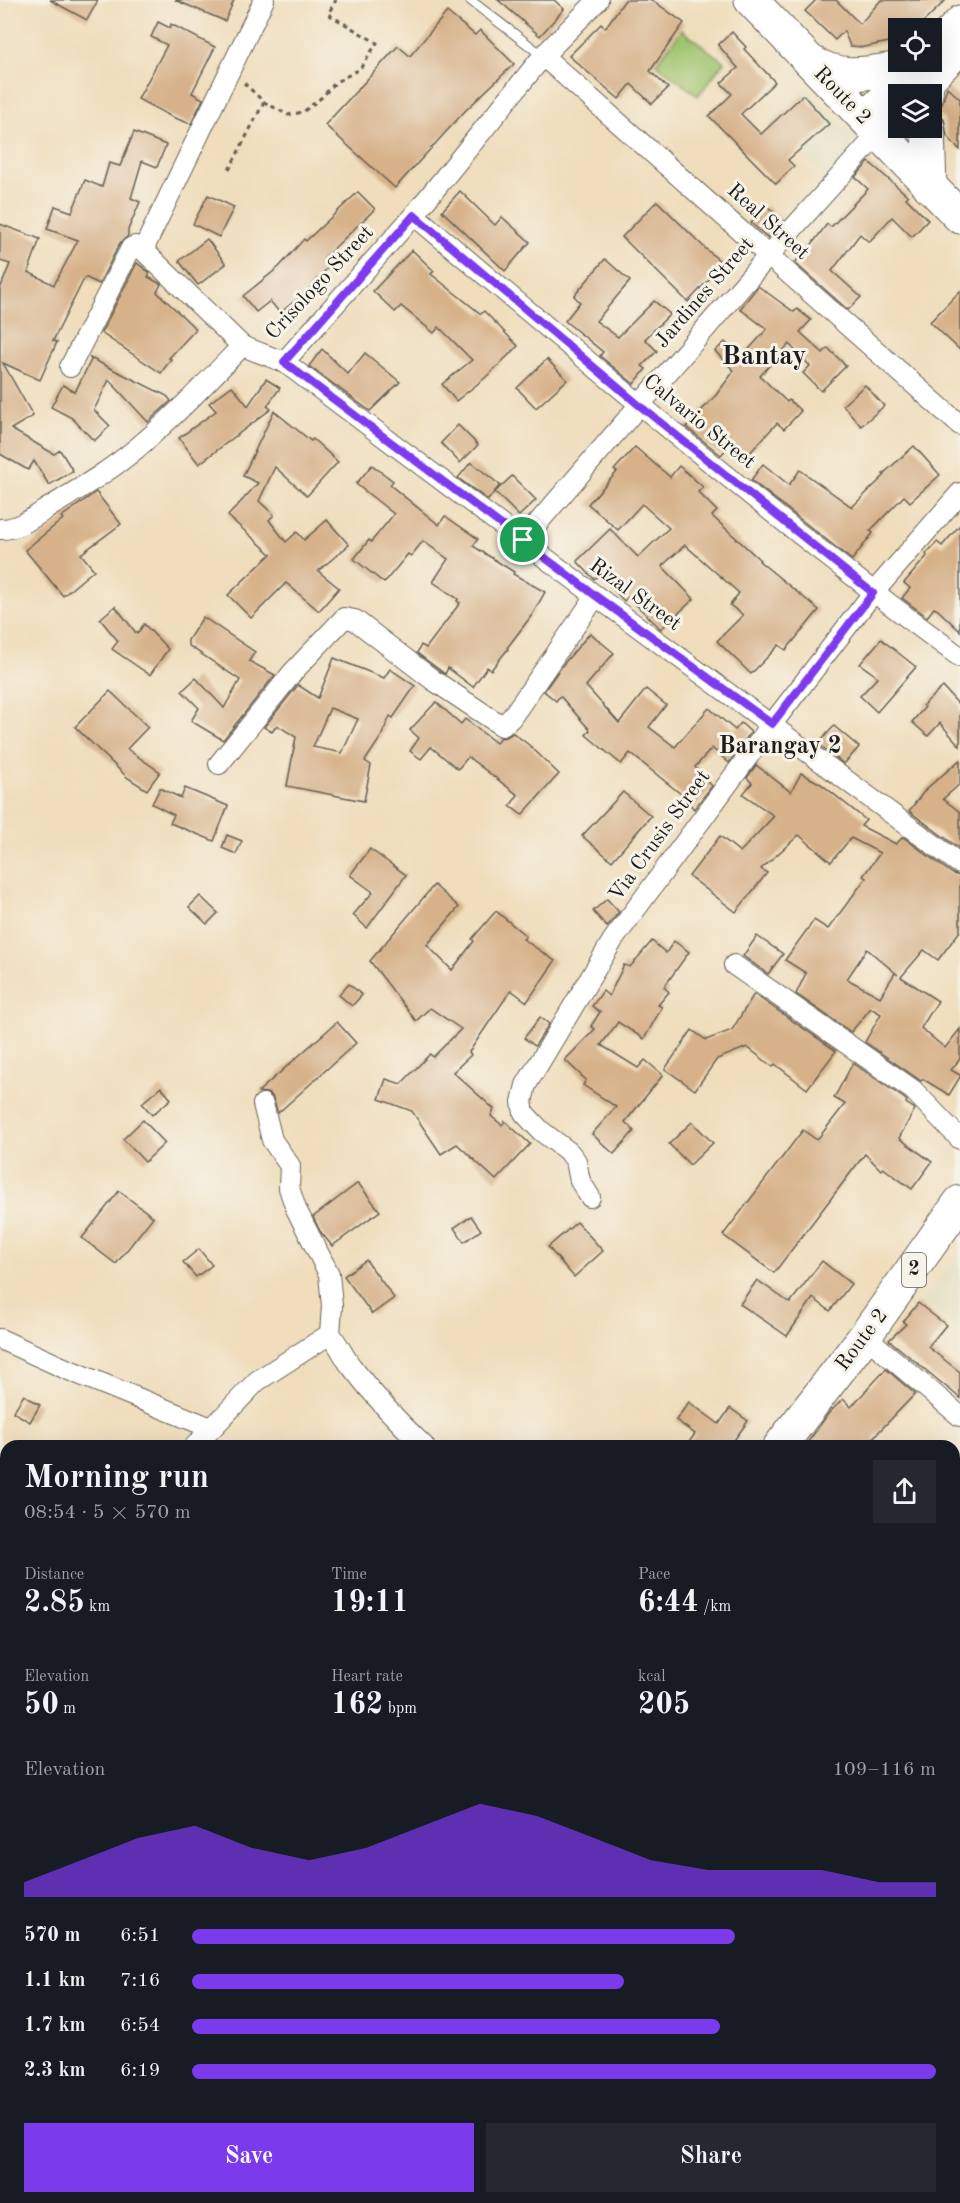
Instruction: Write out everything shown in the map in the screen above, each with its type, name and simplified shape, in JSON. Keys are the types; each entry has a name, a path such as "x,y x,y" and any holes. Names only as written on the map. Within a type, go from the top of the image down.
{"highway":[{"name":"Route 2","path":"750,0 806,59 880,121 930,187 960,217"},
{"path":"806,59 825,70 846,74 922,75"},
{"path":"928,138 930,187"},
{"name":"Route 2","path":"785,1440 866,1336 960,1202"}],"main road":[{"path":"880,121 922,75 960,19"},
{"path":"922,75 960,51"}],"street":[{"path":"141,249 264,0"},
{"name":"Crisologo Street","path":"0,529 7,530 26,522 94,479 136,448 187,402 242,346 284,362 414,215 543,56 598,0"},
{"name":"Real Street","path":"543,56 960,425"},
{"name":"Jardines Street","path":"523,540 769,255 880,121"},
{"name":"Calvario Street","path":"414,215 640,406 873,593 960,657"},
{"path":"70,367 131,248 141,249 242,346"},
{"name":"Rizal Street","path":"284,362 596,596 960,864"},
{"name":"Via Crusis Street","path":"590,1197 580,1180 576,1161 569,1152 541,1131 524,1113 522,1102 526,1085 613,940 772,724 873,593 960,493"},
{"path":"219,764 293,672 344,618 355,620 433,680 502,726 511,718 596,596"},
{"path":"734,965 913,1090 960,1139"},
{"path":"263,1104 272,1140 290,1166 289,1188 296,1209 329,1274 332,1306 330,1334 339,1344 348,1363 382,1404 418,1440"},
{"path":"200,1440 257,1381 330,1334"},
{"path":"866,1336 960,1416"},
{"path":"0,1339 64,1368 211,1428"}],"lane":[{"path":"470,0 543,56"}],"path":[{"path":"229,170 264,102 288,115 303,112 336,82 360,69 377,43 328,14 336,0"}],"shaded area":[{"path":"806,87 860,143 824,176 771,120"},
{"path":"960,1253 960,1329 921,1301"}],"green space":[{"path":"682,30 724,62 698,96 656,64"}],"building":[{"path":"50,0 98,0 87,20"},
{"path":"175,0 234,0 225,21"},
{"path":"498,0 554,0 564,9 540,36"},
{"path":"625,0 652,0 684,23 650,71 668,88 652,104 631,84 619,99 569,56 601,24 605,28"},
{"path":"816,0 836,0 860,24 881,0 946,0 927,18 888,18 888,42 864,47 850,46 844,31 835,40 805,11"},
{"path":"447,12 475,35 480,30 514,64 465,111 395,188 325,125 398,46 410,56"},
{"path":"158,22 170,28 171,24 215,47 192,93 203,99 191,124 138,99 167,45 151,37"},
{"path":"732,32 746,47 744,49 775,82 741,114 761,134 803,95 829,124 788,160 794,166 776,184 709,116 732,94 721,83 738,68 718,45"},
{"path":"947,87 960,99 960,150 947,136 942,117 942,104"},
{"path":"134,132 166,145 157,167 142,161 131,198 140,202 128,230 128,236 120,243 99,284 85,277 53,341 57,342 40,380 3,363 33,416 11,429 54,454 60,450 73,471 49,485 34,461 28,470 0,454 0,289 10,264 0,261 0,224 40,239 28,272 54,285 78,240 47,229 55,206 72,212 85,180 102,187 109,163 120,166"},
{"path":"869,162 908,196 906,198 928,220 912,237 892,217 869,242 860,234 832,271 861,297 848,310 795,263 827,224 831,227 868,189 855,177"},
{"path":"460,191 495,225 502,217 530,242 505,271 442,211"},
{"path":"358,192 375,209 324,258 331,264 309,289 280,313 270,301 256,312 243,296 279,267 304,239 306,241"},
{"path":"208,195 234,207 219,237 193,224"},
{"path":"657,201 727,267 715,281 711,277 688,302 622,237"},
{"path":"767,206 783,221 768,238 751,223"},
{"path":"207,239 226,264 198,285 179,261"},
{"path":"412,250 434,271 431,274 481,314 484,311 518,346 485,378 456,401 442,384 472,360 439,327 434,333 401,306 395,312 373,291"},
{"path":"605,259 630,281 596,321 618,337 654,301 670,314 645,339 657,351 642,366 646,369 634,384 600,356 603,352 565,321 580,302 574,296"},
{"path":"137,263 150,273 148,277 161,284 157,292 196,329 169,358 171,359 161,373 101,333"},
{"path":"758,286 794,312 797,309 811,320 800,332 823,353 828,348 846,366 821,391 803,373 810,366 789,344 760,376 787,402 789,400 801,411 784,429 777,423 747,456 732,443 721,455 686,427 716,395 734,371 715,351 725,342 741,358 767,329 740,309"},
{"path":"960,291 960,350 930,322"},
{"path":"322,349 348,374 365,353 400,382 370,411 309,366"},
{"path":"90,358 167,396 171,401 148,422 109,380 94,410 110,426 94,441 72,418 51,407 63,385 75,392"},
{"path":"547,359 567,380 536,408 517,388"},
{"path":"266,379 280,388 267,406 271,409 199,464 179,438 216,411 209,403 232,386 248,406"},
{"path":"865,385 884,406 861,426 843,405"},
{"path":"274,411 311,441 313,439 338,462 307,496 275,467 259,501 274,515 269,520 286,542 297,532 304,540 327,520 349,545 318,571 339,588 319,611 286,583 251,618 228,595 271,554 228,516 258,483 243,476"},
{"path":"458,425 478,445 460,463 441,443"},
{"path":"914,446 940,475 910,502 904,496 870,531 873,533 852,560 751,480 763,464 789,485 800,470 852,507"},
{"path":"635,447 670,477 679,466 703,487 698,492 717,511 712,516 759,561 819,610 786,650 779,645 751,674 717,641 743,615 730,605 739,593 685,545 662,566 694,599 661,629 628,597 624,601 600,575 594,579 577,561 610,529 638,557 669,528 642,504 618,530 588,504 617,472 614,470"},
{"path":"471,462 500,485 488,500 458,478"},
{"path":"372,465 393,481 390,485 439,525 445,516 478,539 473,546 514,572 513,574 545,592 508,649 491,670 487,667 473,687 448,668 445,674 417,653 421,645 426,648 460,603 458,599 433,582 448,559 423,541 411,556 408,554 384,583 354,559 394,514 356,484"},
{"path":"512,476 536,500 519,516 495,492"},
{"path":"96,492 121,524 81,554 94,570 63,596 25,550 63,519 61,517"},
{"path":"960,525 960,631 938,610 934,608 927,617 902,598 910,588 904,583 927,556 926,554 937,542 942,546"},
{"path":"115,606 137,634 144,624 168,649 150,675 112,649 118,641 100,619"},
{"path":"203,617 255,652 249,661 275,675 223,740 191,721 199,708 182,691 196,678 224,708 240,680 188,645 188,640"},
{"path":"590,633 614,653 586,686 619,723 646,689 666,705 649,727 675,747 709,708 735,730 741,723 751,732 729,763 712,748 695,767 712,786 694,809 682,795 630,753 621,764 586,735 590,730 560,696 556,701 544,691"},
{"path":"881,639 916,667 877,712 860,696 878,677 860,664"},
{"path":"334,658 384,678 390,669 415,686 393,718 390,716 381,737 365,761 371,765 364,801 287,786 296,737 277,725 272,732 264,727 298,685 318,698","holes":["330,708 358,719 342,753 313,747"]},
{"path":"943,687 960,706 960,746 940,723 928,736 912,722 925,707 923,705"},
{"path":"110,691 148,727 127,749 160,772 147,790 128,778 75,727"},
{"path":"436,702 461,724 465,719 496,743 500,738 513,733 559,774 522,815 510,806 518,795 468,757 458,769 431,747 421,759 410,751 419,738 410,730"},
{"path":"834,726 859,747 844,764 818,744"},
{"path":"960,760 960,784 943,799 960,812 960,849 909,811 926,789"},
{"path":"756,765 791,792 801,773 821,784 866,820 861,826 896,844 903,837 953,874 960,876 960,931 938,960 924,950 901,977 938,1001 921,1028 945,1048 960,1029 960,1059 951,1070 960,1077 949,1095 923,1079 921,1081 865,1042 881,1014 871,1008 851,1032 796,994 806,973 785,960 814,920 828,929 866,878 863,876 880,853 851,838 831,862 799,835 761,869 767,873 736,912 689,876 720,836 740,852 774,816 743,794 752,783 747,778","holes":["867,949 898,975 895,973 880,997 847,979"]},
{"path":"160,788 181,798 185,788 228,806 214,841 170,823 174,815 152,804"},
{"path":"623,792 651,816 612,861 582,836"},
{"path":"227,835 242,841 236,854 222,848"},
{"path":"370,849 406,875 367,928 353,915 373,892 350,875"},
{"path":"434,885 459,907 427,945 452,970 474,941 472,939 496,911 526,936 523,939 555,961 527,1002 511,990 469,1052 471,1055 453,1072 494,1109 491,1116 502,1125 505,1121 530,1144 496,1180 457,1144 441,1154 412,1111 379,1099 386,1079 401,1084 430,1054 433,1057 461,1029 430,1008 416,1021 370,961"},
{"path":"200,896 218,913 207,924 189,907"},
{"path":"607,899 619,912 607,927 593,911"},
{"path":"757,936 783,954 768,974 743,956"},
{"path":"652,941 666,953 674,941 689,952 664,987 669,992 658,1005 662,1007 644,1039 618,1022 601,1045 638,1068 645,1060 663,1075 625,1122 634,1131 614,1154 592,1134 616,1107 583,1085 586,1080 565,1060 595,1029 591,1026 600,1012 592,1006 603,991 609,996 624,965 630,967"},
{"path":"349,984 362,995 352,1006 339,995"},
{"path":"754,994 836,1051 807,1089 775,1064 773,1067 747,1047 717,1059 695,1090 665,1069 692,1030 706,1040 732,1030"},
{"path":"540,1017 549,1024 535,1046 524,1038"},
{"path":"337,1022 356,1043 278,1113 272,1096 258,1092"},
{"path":"853,1063 905,1099 906,1103 915,1109 899,1138 932,1162 912,1189 883,1168 881,1170 865,1154 774,1273 723,1235 803,1130 817,1140 845,1104 834,1098"},
{"path":"161,1087 171,1099 152,1115 142,1103"},
{"path":"143,1120 165,1143 145,1162 123,1139"},
{"path":"692,1122 713,1143 690,1165 669,1144"},
{"path":"358,1183 380,1211 332,1246 320,1231 313,1217"},
{"path":"119,1191 153,1217 116,1264 82,1238"},
{"path":"471,1216 481,1230 464,1242 454,1228"},
{"path":"577,1222 603,1251 574,1277 548,1247"},
{"path":"199,1249 212,1265 196,1277 183,1262"},
{"path":"366,1260 394,1298 372,1314 344,1276"},
{"path":"822,1261 851,1284 830,1311 813,1298 787,1336 740,1304 757,1280 790,1303"},
{"path":"918,1303 946,1325 928,1347 960,1372 960,1398 889,1340 906,1324 903,1322"},
{"path":"886,1369 915,1394 873,1438 876,1440 809,1440 828,1414 843,1399 851,1407"},
{"path":"24,1395 40,1405 30,1422 13,1412"},
{"path":"689,1402 719,1424 730,1408 748,1421 734,1440 690,1440 695,1434 676,1420"}],"district":[{"name":"Bantay","path":"764,356"},
{"name":"Barangay 2","path":"780,747"}],"route":[{"path":"414,215 640,406 873,593 772,724 523,540 284,362 414,215"}]}
